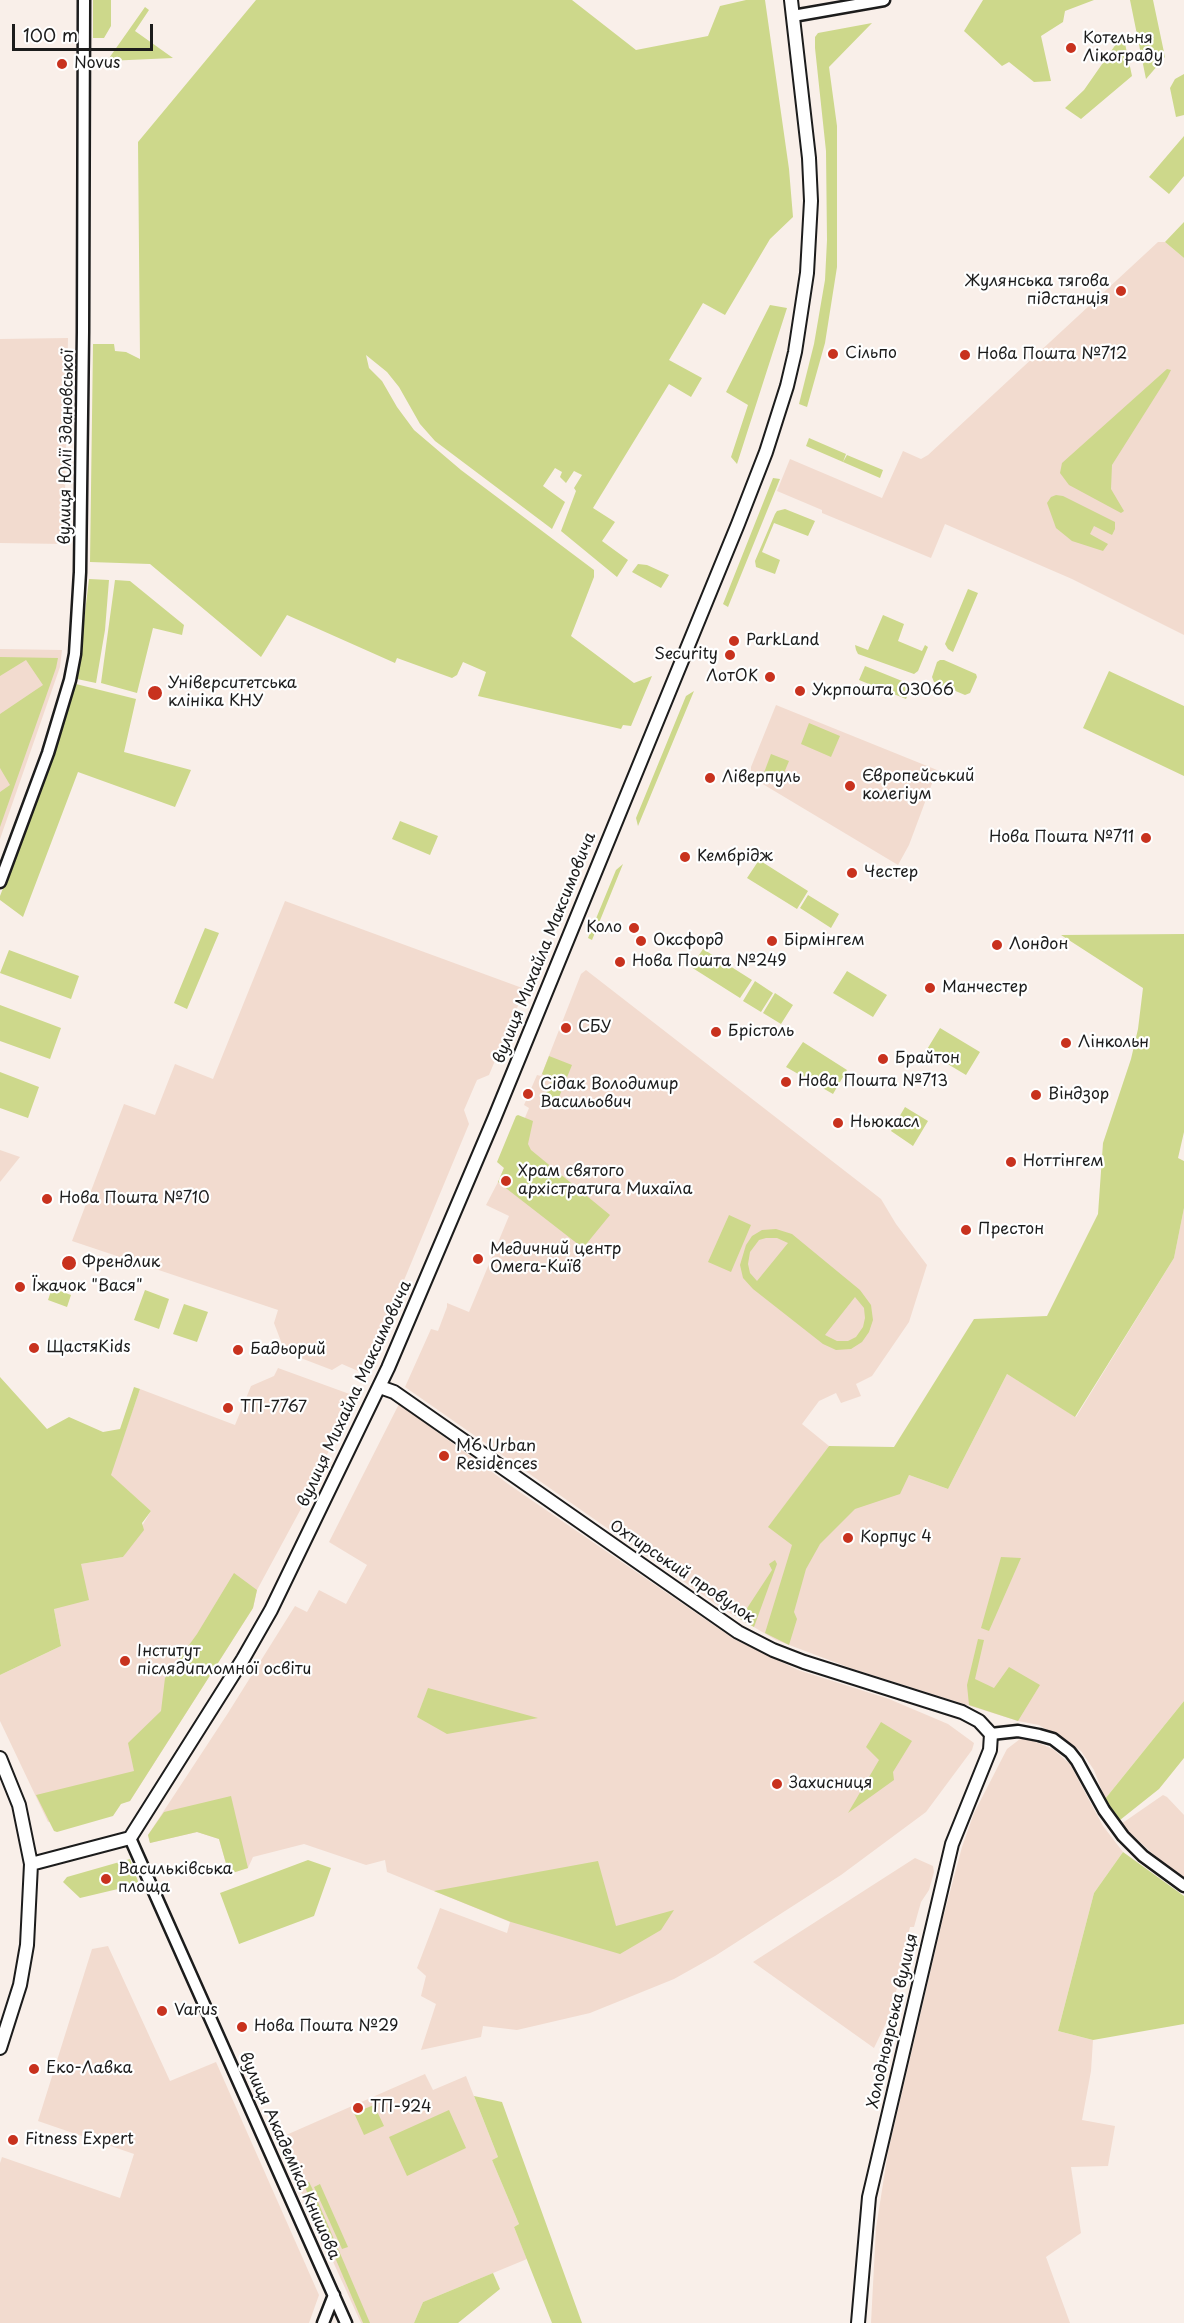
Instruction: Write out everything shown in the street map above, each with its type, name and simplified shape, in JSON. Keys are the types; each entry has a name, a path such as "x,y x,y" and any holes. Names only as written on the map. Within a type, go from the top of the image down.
{"main road":[{"name":"вулиця Михайла Максимовича","path":"130,1838 243,1659 271,1610 380,1386 489,1129 761,466 779,414 795,352 810,240 809,158 791,0"},
{"name":"Охтирський провулок","path":"380,1386 394,1392 738,1632 773,1650 804,1662 962,1712 979,1721 991,1734"},
{"name":"Холодноярська вулиця","path":"858,2323 869,2197 952,1844 990,1750 991,1734"},
{"path":"0,1758 20,1805 32,1864 27,1945 20,1985 0,2048"},
{"path":"32,1864 130,1838"}],"street":[{"name":"вулиця Юлії Здановської","path":"0,882 48,753 70,680 75,654 81,530 84,0"},
{"path":"793,16 884,0"},
{"path":"991,1734 1018,1731 1039,1735 1053,1739 1070,1752 1104,1810 1123,1836 1143,1856 1184,1886"},
{"name":"вулиця Академіка Книшова","path":"130,1838 346,2323"},
{"path":"323,2323 334,2295"}],"shaded area":[{"path":"1158,242 1165,242 1184,258 1184,635 1072,579 945,524 931,558 822,513 822,510 777,491 790,459 882,498 903,451 921,459 928,455"},
{"path":"68,338 64,544 0,543 0,339"},
{"path":"0,649 62,650 60,667 0,839"},
{"name":"Європейський колегіум","path":"776,705 937,770 909,845 898,865 751,777 751,767"},
{"path":"285,901 525,989 489,1075 477,1080 464,1110 469,1124 365,1374 342,1364 332,1370 285,1352 274,1323 278,1310 72,1241 124,1104 155,1115 175,1064 213,1079"},
{"path":"586,970 881,1199 896,1224 927,1265 909,1322 872,1376 856,1384 861,1396 841,1403 836,1393 819,1401 802,1424 829,1446 769,1527 909,1475 948,1489 1007,1374 1076,1417 1174,1258 1184,1208 1184,1701 1105,1799 1094,1770 1081,1751 1039,1725 1018,1721 853,1669 776,1640 723,1609 405,1387 431,1329 438,1331 447,1303 469,1312 509,1216 486,1205 529,1108 524,1105 537,1075 541,1076 581,974"},
{"path":"0,1150 20,1157 0,1182"},
{"path":"278,1368 355,1396 303,1505 257,1590 253,1608 130,1801 48,1822 0,1721 0,1675 61,1646 54,1609 81,1564 123,1557 151,1511 110,1475 140,1389 235,1425 251,1386 274,1376"},
{"path":"399,1404 511,1486 734,1639 798,1670 889,1699 948,1724 974,1743 972,1750 926,1812 841,1875 715,1956 674,1979 590,2013 517,2030 483,2026 481,2037 421,2050 436,2004 421,1996 426,1976 417,1968 440,1908 507,1933 510,1922 387,1872 385,1860 366,1865 304,1844 253,1857 248,1868 229,1874 219,1839 197,1832 150,1843 148,1835 295,1606 307,1612 319,1590 346,1604 367,1565 329,1542"},
{"path":"1020,1739 1031,1740 1053,1749 1070,1764 1103,1826 1123,1852 1094,1893 1058,2031 1093,2040 1091,2071 1082,2120 1115,2126 1108,2166 1071,2167 1081,2233 1046,2257 1070,2323 871,2323 876,2228 888,2152 943,1918 962,1847 974,1813 1007,1749"},
{"path":"1163,1795 1184,1815 1184,1878 1171,1871 1121,1824"},
{"path":"915,1858 933,1866 934,1872 929,1890 921,1902 914,1927 910,1927 908,1935 912,1936 888,2019 874,2048 753,1962"},
{"path":"108,1946 170,2081 216,2062 319,2295 309,2323 0,2323 0,2163 2,2157 120,2198 134,2154 38,2121 92,1949"},
{"path":"425,2074 433,2090 466,2076 498,2157 492,2160 519,2224 514,2227 527,2259 423,2302 414,2323 361,2323 277,2139"}],"green space":[{"path":"93,0 111,0 111,26 104,38 93,38"},
{"path":"256,0 572,0 636,50 708,36 720,6 746,0 765,0 789,169 793,217 770,239 725,315 703,303 669,360 702,378 691,397 669,384 593,508 615,522 602,541 628,560 617,577 561,531 576,491 574,488 582,475 574,471 566,483 560,477 562,472 555,468 543,486 565,502 552,529 435,441 420,424 399,387 387,372 366,355 369,368 382,381 414,430 461,470 594,570 594,577 571,636 634,683 652,676 631,726 623,725 621,729 478,696 486,672 463,662 457,675 452,678 397,658 395,663 287,615 261,657 150,564 90,562 93,344 114,344 115,351 126,352 140,359 138,142"},
{"path":"983,0 1094,0 1065,11 1063,22 1041,36 1051,81 1034,82 1009,62 1002,66 964,31"},
{"path":"1130,0 1153,0 1165,57 1146,79"},
{"path":"145,7 149,10 135,31 173,58 107,61"},
{"path":"872,23 829,67 837,126 837,267 825,343 807,407 799,404 814,344 825,280 827,240 826,151 815,37 818,33"},
{"path":"1123,34 1132,76 1081,119 1065,108 1084,90"},
{"path":"1184,74 1184,115 1176,117 1170,88 1175,79"},
{"path":"1184,136 1184,176 1169,194 1149,177"},
{"path":"1184,222 1184,258 1165,242"},
{"path":"770,305 787,308 737,464 731,457 748,405 726,392"},
{"path":"1167,369 1171,370 1167,378 1112,465 1111,489 1124,511 1121,513 1069,485 1060,473 1062,463"},
{"path":"809,438 846,454 843,462 806,446"},
{"path":"847,455 883,470 880,478 843,462"},
{"path":"773,478 780,479 728,607 723,604"},
{"path":"1063,496 1115,522 1112,535 1094,526 1090,534 1108,544 1103,551 1072,541 1056,528 1047,503 1051,497"},
{"path":"785,509 815,521 808,536 774,523 762,552 780,560 775,574 756,567 755,561 775,514"},
{"path":"638,564 647,565 669,575 661,588 632,572"},
{"path":"89,579 109,580 105,630 96,683 77,679"},
{"path":"115,580 130,581 184,625 182,635 153,628 137,693 101,683"},
{"path":"968,589 978,593 953,652 945,644"},
{"path":"883,615 904,624 898,641 922,651 925,645 928,647 918,671 914,674 858,654 855,645 868,650"},
{"path":"0,657 58,658 0,827 0,792 10,785 0,768 0,714 43,685 26,660 0,676"},
{"path":"940,660 976,674 977,677 970,693 965,695 934,682 932,677 937,662"},
{"path":"865,666 912,685 906,699 859,680"},
{"path":"1109,671 1184,706 1184,776 1083,728"},
{"path":"76,684 136,699 124,752 191,770 175,807 78,772 23,917 0,900 0,896 51,762"},
{"path":"694,691 638,826 636,818 686,696"},
{"path":"809,723 840,736 831,757 801,744"},
{"path":"771,754 789,761 779,785 762,778"},
{"path":"400,821 438,836 430,855 392,839"},
{"path":"759,860 808,891 797,909 747,878"},
{"path":"623,864 592,940 588,938 616,870"},
{"path":"808,895 839,914 831,928 800,908"},
{"path":"205,928 219,933 187,1009 174,1003"},
{"path":"1184,934 1184,1132 1178,1158 1184,1161 1184,1208 1174,1258 1075,1417 1007,1374 948,1489 909,1475 900,1494 855,1509 820,1544 806,1569 794,1612 797,1619 789,1645 765,1633 792,1545 768,1527 829,1446 894,1447 974,1319 1047,1316 1098,1214 1103,1143 1131,1059 1138,1029 1143,988 1061,935"},
{"path":"703,949 752,980 740,998 691,967"},
{"path":"9,950 79,976 71,999 0,973"},
{"path":"847,971 887,995 873,1017 833,993"},
{"path":"755,981 773,993 761,1012 743,1001"},
{"path":"775,993 793,1005 781,1024 763,1013"},
{"path":"0,1005 61,1028 50,1059 0,1041"},
{"path":"940,1028 980,1052 966,1075 926,1051"},
{"path":"803,1042 847,1070 833,1094 786,1067"},
{"path":"549,1056 572,1065 555,1107 543,1102 552,1079 542,1074"},
{"path":"0,1072 39,1087 28,1118 0,1108"},
{"path":"905,1107 928,1121 913,1146 891,1131"},
{"path":"518,1115 533,1121 528,1144 531,1150 610,1215 583,1248 498,1182 504,1168 497,1162"},
{"path":"729,1215 751,1225 731,1272 708,1262"},
{"path":"776,1229 792,1234 860,1290 871,1305 873,1320 862,1342 851,1349 836,1350 823,1344 753,1289 743,1278 740,1265 746,1245 752,1236 762,1230","holes":["777,1238 788,1243 757,1281 750,1273 748,1264 750,1252 759,1240","855,1297 864,1308 865,1318 863,1327 856,1337 848,1341 837,1341 825,1335"]},
{"path":"52,1288 71,1295 67,1307 48,1300"},
{"path":"145,1290 169,1299 159,1329 134,1320"},
{"path":"184,1304 208,1312 197,1342 173,1334"},
{"path":"0,1377 47,1429 69,1417 103,1432 120,1429 134,1387 140,1389 111,1475 151,1511 142,1523 144,1530 123,1557 81,1564 89,1600 54,1609 61,1646 0,1675"},
{"path":"1001,1557 1021,1558 989,1631 981,1628"},
{"path":"775,1560 777,1564 754,1627 740,1619 772,1570 769,1564"},
{"path":"234,1573 257,1590 253,1608 130,1801 121,1804 113,1816 54,1831 36,1795 134,1771 128,1743 161,1711 165,1678 197,1634"},
{"path":"978,1639 984,1640 975,1679 994,1688 1009,1667 1040,1685 1018,1721 969,1705 967,1685"},
{"path":"428,1688 538,1718 447,1734 417,1717"},
{"path":"1184,1701 1184,1758 1159,1789 1120,1820 1105,1799"},
{"path":"881,1722 912,1741 893,1772 894,1780 848,1813 879,1760 866,1747"},
{"path":"231,1796 248,1868 229,1874 219,1839 197,1832 150,1843 148,1835 164,1812"},
{"path":"1123,1852 1184,1896 1184,2024 1093,2040 1058,2031 1094,1893"},
{"path":"130,1859 139,1884 80,1898 63,1882 67,1877"},
{"path":"308,1860 331,1868 314,1916 239,1944 220,1893"},
{"path":"598,1861 616,1926 674,1910 661,1930 620,1954 511,1922 434,1891"},
{"path":"474,2096 502,2102 582,2323 552,2323 514,2227 519,2224 492,2160 498,2157"},
{"path":"374,2105 384,2126 364,2135 354,2113"},
{"path":"449,2110 466,2148 407,2176 389,2137"},
{"path":"309,2182 370,2323 363,2323 304,2185"},
{"path":"320,2184 348,2247 342,2249 314,2187"},
{"path":"493,2273 500,2289 458,2323 414,2323 423,2302"}],"place":[{"name":"Котельня Лікограду","path":"1071,48"},
{"name":"Novus","path":"62,64"},
{"name":"Жулянська тягова підстанція","path":"1121,291"},
{"name":"Сільпо","path":"833,354"},
{"name":"Нова Пошта №712","path":"965,355"},
{"name":"ParkLand","path":"734,641"},
{"name":"Security","path":"730,655"},
{"name":"ЛотОК","path":"770,677"},
{"name":"Укрпошта 03066","path":"800,691"},
{"name":"Університетська клініка КНУ","path":"155,693"},
{"name":"Ліверпуль","path":"710,778"},
{"name":"Європейський колегіум","path":"850,786"},
{"name":"Нова Пошта №711","path":"1146,838"},
{"name":"Кембрідж","path":"685,857"},
{"name":"Честер","path":"852,873"},
{"name":"Коло","path":"634,928"},
{"name":"Оксфорд","path":"641,941"},
{"name":"Бірмінгем","path":"772,941"},
{"name":"Лондон","path":"997,945"},
{"name":"Нова Пошта №249","path":"620,962"},
{"name":"Манчестер","path":"930,988"},
{"name":"СБУ","path":"566,1028"},
{"name":"Брістоль","path":"716,1032"},
{"name":"Лінкольн","path":"1066,1043"},
{"name":"Брайтон","path":"883,1059"},
{"name":"Нова Пошта №713","path":"786,1082"},
{"name":"Сідак Володимир Васильович","path":"528,1094"},
{"name":"Віндзор","path":"1036,1095"},
{"name":"Ньюкасл","path":"838,1123"},
{"name":"Ноттінгем","path":"1011,1162"},
{"name":"Храм святого архістратига Михаїла","path":"506,1181"},
{"name":"Нова Пошта №710","path":"47,1199"},
{"name":"Престон","path":"966,1230"},
{"name":"Медичний центр Омега-Київ","path":"478,1259"},
{"name":"Френдлик","path":"69,1263"},
{"name":"Їжачок \"Вася\"","path":"20,1287"},
{"name":"ЩастяKids","path":"34,1348"},
{"name":"Бадьорий","path":"238,1350"},
{"name":"ТП-7767","path":"228,1408"},
{"name":"M6 Urban Residences","path":"444,1456"},
{"name":"Корпус 4","path":"848,1538"},
{"name":"Інститут післядипломної освіти","path":"125,1661"},
{"name":"Захисниця","path":"777,1784"},
{"name":"Васильківська площа","path":"106,1879"},
{"name":"Varus","path":"162,2011"},
{"name":"Нова Пошта №29","path":"242,2027"},
{"name":"Еко-Лавка","path":"34,2069"},
{"name":"ТП-924","path":"358,2108"},
{"name":"Fitness Expert","path":"13,2140"}]}
